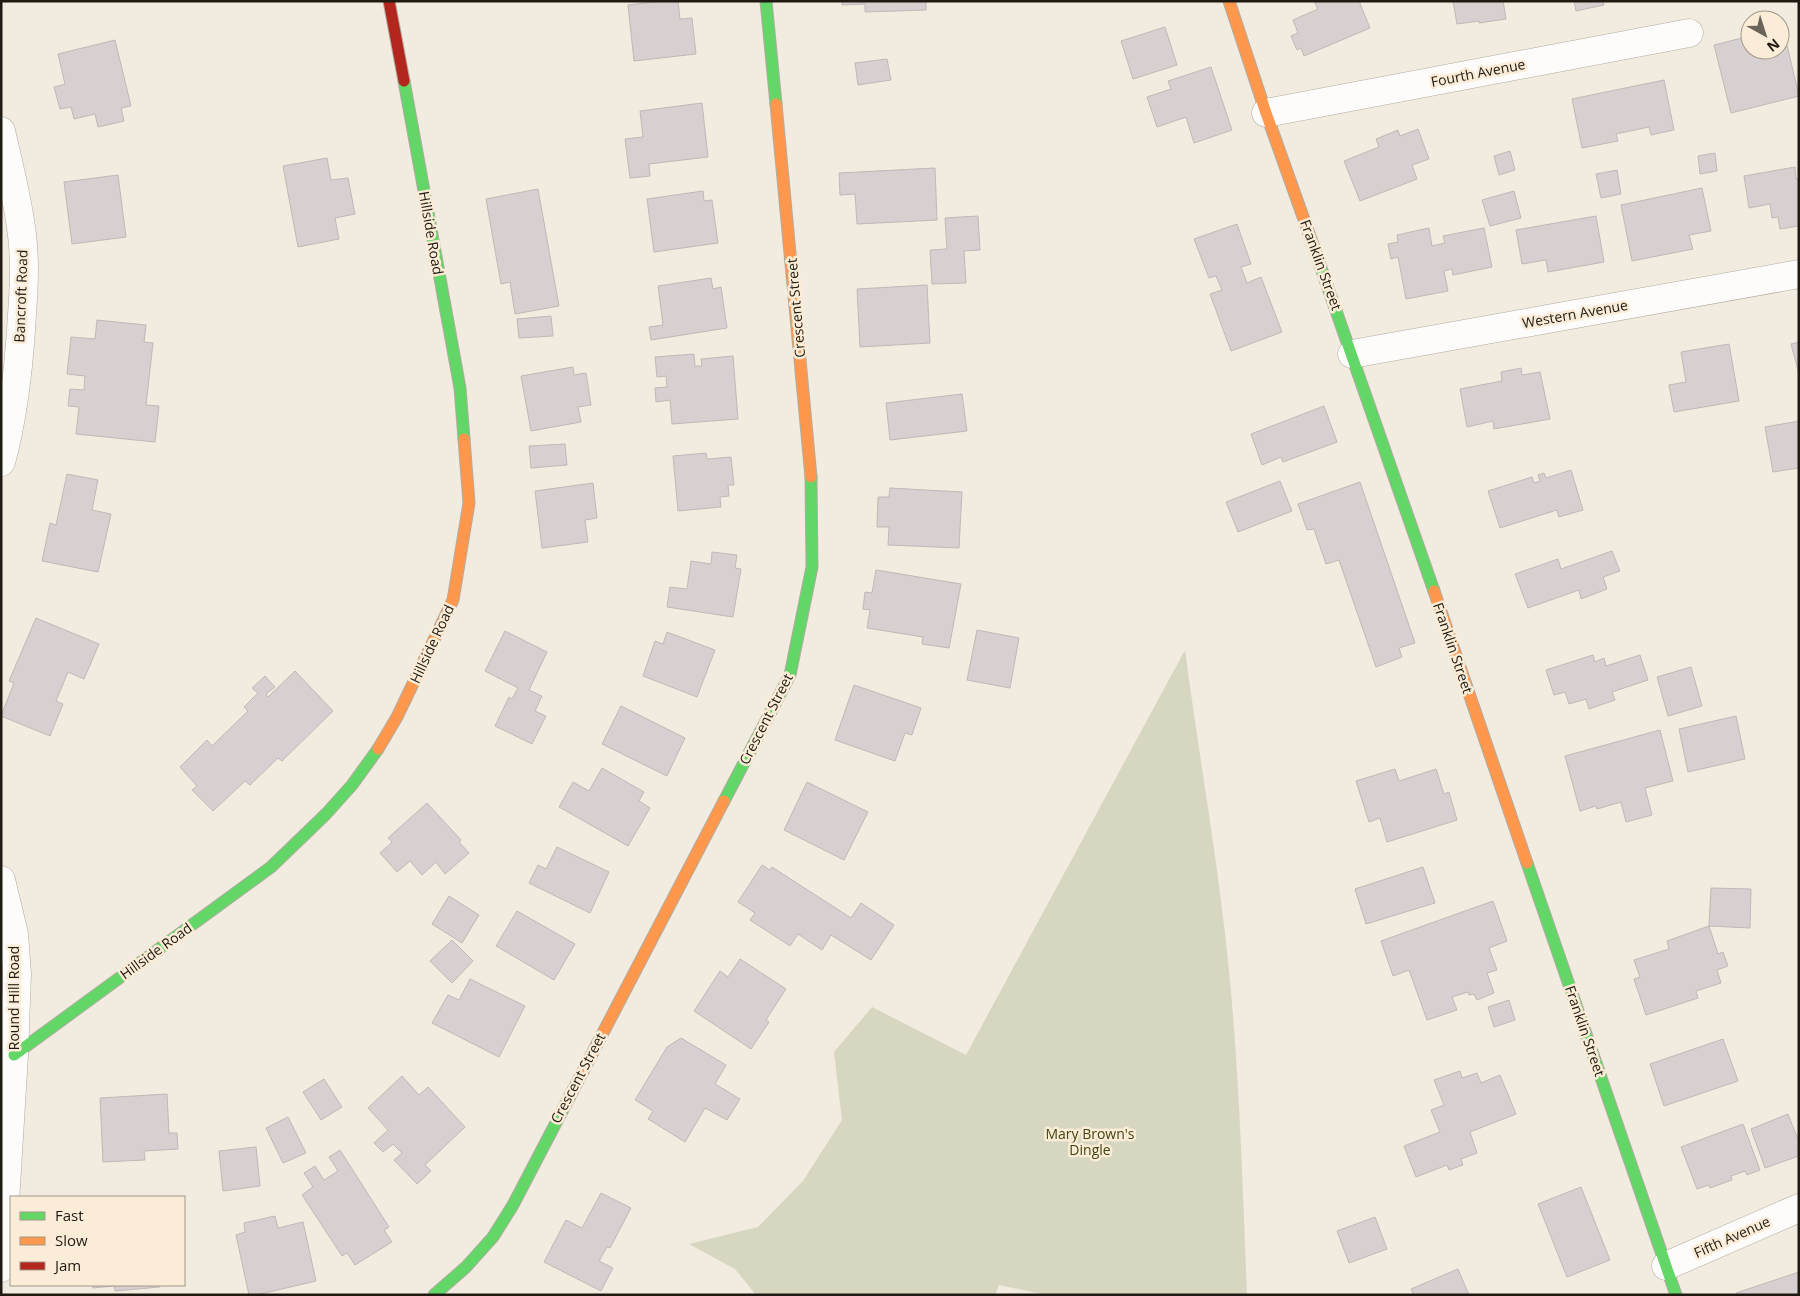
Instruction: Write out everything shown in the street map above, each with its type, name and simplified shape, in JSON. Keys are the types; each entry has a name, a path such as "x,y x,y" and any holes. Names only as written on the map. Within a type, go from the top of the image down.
{"street":[{"name":"Hillside Road","path":"14,1055 271,867 326,814 352,785 376,752 397,717 453,600 470,503 460,388 389,1"},
{"name":"Crescent Street","path":"434,1295 466,1267 493,1237 513,1205 790,675 812,567 811,470 766,1"},
{"name":"Franklin Street","path":"1229,1 1266,113 1352,354 1675,1295"},
{"name":"Fourth Avenue","path":"1266,113 1689,33"},
{"name":"Bancroft Road","path":"1,131 18,202 23,270 23,300 16,390 1,462"},
{"name":"Western Avenue","path":"1352,354 1799,274"},
{"name":"Round Hill Road","path":"1,880 14,934 17,974 1,1268"},
{"name":"Fifth Avenue","path":"1666,1266 1799,1208"}],"green space":[{"name":"Mary Brown's Dingle","path":"1185,650 1227,949 1239,1106 1247,1295 1047,1295 999,1285 995,1295 756,1295 735,1269 689,1244 758,1227 803,1181 842,1120 834,1052 872,1007 966,1055"}],"building":[{"path":"678,1 680,19 692,18 696,54 634,61 628,5"},
{"path":"842,1 926,1 926,10 865,12 865,4 842,5"},
{"path":"1314,1 1359,1 1370,28 1304,56 1301,48 1297,50 1291,36 1298,33 1293,20 1318,9"},
{"path":"1453,1 1503,1 1506,19 1457,24"},
{"path":"1574,1 1603,1 1604,5 1576,11"},
{"path":"1165,27 1177,65 1133,79 1121,41"},
{"path":"1740,38 1740,60 1790,60 1790,58 1799,96 1731,113 1714,45"},
{"path":"115,40 131,106 121,108 124,121 98,127 95,114 74,119 71,107 60,109 54,87 65,84 58,54"},
{"path":"887,59 891,80 858,85 855,63"},
{"path":"1211,67 1232,130 1194,143 1186,117 1157,127 1147,97 1171,89 1168,81"},
{"path":"1664,80 1674,130 1651,135 1649,127 1616,134 1618,141 1582,148 1572,99"},
{"path":"702,103 708,157 649,164 650,176 630,178 625,139 643,137 640,111"},
{"path":"1418,129 1429,159 1412,165 1417,179 1360,201 1344,161 1379,147 1376,139 1398,130 1400,136"},
{"path":"1510,151 1515,170 1499,175 1494,156"},
{"path":"1715,153 1717,171 1700,174 1698,156"},
{"path":"327,158 331,180 348,178 355,214 335,218 339,239 298,247 283,166"},
{"path":"1795,167 1796,179 1799,179 1799,226 1780,229 1778,217 1772,218 1770,204 1749,208 1744,176"},
{"path":"935,168 937,220 857,224 855,194 840,195 839,173"},
{"path":"1617,170 1621,194 1601,198 1596,174"},
{"path":"118,175 126,237 72,244 64,182"},
{"path":"1702,188 1711,231 1689,235 1693,249 1632,261 1621,205"},
{"path":"538,189 559,306 515,314 510,282 501,284 486,199"},
{"path":"703,191 704,201 712,200 718,243 654,252 647,199"},
{"path":"1514,191 1521,218 1490,226 1482,200"},
{"path":"978,216 980,250 964,251 966,283 932,284 930,250 947,249 945,218"},
{"path":"1596,216 1604,262 1548,272 1546,260 1522,264 1516,230"},
{"path":"1237,224 1251,264 1241,267 1247,283 1261,277 1282,332 1231,351 1210,294 1222,290 1216,276 1209,278 1194,239"},
{"path":"1429,228 1432,246 1445,243 1443,236 1484,228 1492,267 1453,275 1452,269 1444,271 1448,291 1406,299 1398,257 1391,259 1388,244 1398,242 1397,235"},
{"path":"711,278 713,289 721,287 727,328 651,340 649,327 663,325 658,286"},
{"path":"927,285 930,343 860,347 857,289"},
{"path":"551,316 553,336 519,338 517,319"},
{"path":"97,320 146,325 144,342 153,343 146,405 159,406 155,442 76,434 79,407 68,406 70,389 84,390 85,376 67,374 71,337 95,339"},
{"path":"1799,342 1799,374 1791,344"},
{"path":"1729,344 1739,401 1674,412 1669,385 1686,382 1681,352"},
{"path":"694,354 695,366 702,366 701,359 733,356 738,419 672,424 670,400 656,402 655,388 667,387 666,376 657,377 655,357"},
{"path":"573,367 574,375 586,373 591,405 578,407 581,422 531,431 521,376"},
{"path":"1521,368 1522,375 1540,372 1550,419 1494,429 1493,421 1467,427 1460,389 1502,381 1501,372"},
{"path":"962,394 967,431 890,440 886,403"},
{"path":"1324,406 1337,442 1283,462 1281,457 1262,465 1251,434"},
{"path":"1799,421 1799,468 1773,472 1765,427"},
{"path":"565,444 567,465 531,468 529,446"},
{"path":"706,453 707,459 731,457 734,485 728,485 729,496 720,497 721,507 678,511 673,456"},
{"path":"1571,470 1583,510 1559,517 1557,510 1500,528 1488,491 1532,477 1534,483 1540,481 1538,475 1544,473 1546,478"},
{"path":"67,474 98,480 92,510 111,514 98,572 42,561 50,523 56,525"},
{"path":"1280,481 1292,511 1238,532 1226,502"},
{"path":"1360,482 1415,643 1399,648 1402,657 1376,667 1339,560 1326,564 1314,529 1307,530 1298,504"},
{"path":"593,483 597,518 585,520 588,542 542,548 535,491"},
{"path":"890,488 962,492 959,548 888,545 889,527 877,527 878,497 889,497"},
{"path":"1612,551 1620,571 1603,577 1607,589 1581,599 1579,590 1528,608 1515,574 1558,559 1561,569"},
{"path":"712,552 737,555 735,568 741,569 733,617 667,607 670,587 687,589 691,561 711,564"},
{"path":"876,570 961,584 949,648 922,644 923,637 867,628 870,610 863,609 865,592 872,593"},
{"path":"36,618 99,644 84,679 68,672 56,701 63,704 50,736 1,716 14,683 9,681"},
{"path":"977,630 1019,638 1010,688 967,680"},
{"path":"505,631 547,652 529,690 542,696 535,711 546,716 532,744 495,726 509,697 512,699 518,688 485,671"},
{"path":"667,632 715,650 697,697 643,676 655,641 663,644"},
{"path":"1593,655 1595,662 1604,658 1606,666 1640,655 1648,680 1612,692 1615,700 1589,709 1586,699 1569,704 1565,692 1554,695 1546,670"},
{"path":"1691,667 1702,706 1668,716 1657,677"},
{"path":"295,671 333,711 282,761 278,758 250,785 245,781 213,811 192,790 197,786 180,767 207,740 212,746 248,711 244,707 258,693 252,688 265,676 275,687 266,694 268,697"},
{"path":"854,685 921,708 912,735 905,733 895,761 835,740"},
{"path":"621,706 685,738 667,776 602,744"},
{"path":"1736,716 1745,759 1688,772 1679,729"},
{"path":"1660,730 1673,781 1645,788 1652,815 1626,822 1621,802 1597,809 1596,806 1580,811 1565,756"},
{"path":"602,768 644,792 639,801 650,808 628,846 559,807 573,782 589,791"},
{"path":"1395,769 1399,781 1436,769 1444,794 1449,792 1457,820 1387,842 1380,818 1369,822 1356,781"},
{"path":"807,782 868,812 844,860 784,830"},
{"path":"427,803 461,840 459,842 469,853 445,874 436,862 422,875 410,861 397,872 380,853 392,842 388,838"},
{"path":"557,847 609,872 590,913 529,883 538,865 546,869"},
{"path":"762,865 770,870 772,867 851,918 861,903 894,925 871,960 831,935 822,950 798,934 790,946 750,920 755,913 738,902"},
{"path":"1423,867 1435,903 1366,924 1355,889"},
{"path":"1711,888 1751,889 1750,928 1709,926"},
{"path":"449,896 479,915 462,943 432,924"},
{"path":"1493,901 1507,941 1489,948 1497,970 1487,973 1494,993 1477,1000 1474,994 1469,995 1468,992 1452,997 1457,1010 1427,1020 1409,970 1393,976 1381,941"},
{"path":"517,911 575,944 554,980 496,946"},
{"path":"1709,926 1718,954 1723,952 1728,966 1717,970 1721,983 1696,991 1698,998 1646,1015 1634,979 1640,977 1634,960 1669,949 1667,941"},
{"path":"452,940 473,961 452,983 430,961"},
{"path":"740,959 786,989 766,1020 769,1022 751,1049 694,1011 720,971 728,977"},
{"path":"470,979 525,1006 499,1057 432,1023 448,995 459,1000"},
{"path":"1509,1000 1515,1020 1494,1027 1488,1007"},
{"path":"681,1038 726,1065 715,1084 740,1099 727,1120 705,1108 685,1142 648,1119 653,1111 635,1100 667,1047"},
{"path":"1723,1039 1738,1081 1664,1106 1650,1064"},
{"path":"1460,1071 1462,1078 1477,1073 1481,1083 1500,1075 1516,1114 1470,1132 1477,1153 1461,1159 1463,1165 1449,1170 1447,1165 1416,1177 1404,1146 1440,1132 1431,1110 1444,1105 1434,1080"},
{"path":"402,1076 419,1095 428,1087 465,1127 425,1165 431,1171 417,1184 394,1160 402,1153 393,1144 383,1152 374,1143 388,1130 368,1108"},
{"path":"324,1079 342,1107 321,1120 303,1092"},
{"path":"167,1094 169,1133 177,1133 178,1149 144,1151 145,1160 103,1162 100,1098"},
{"path":"1788,1114 1799,1142 1799,1156 1765,1168 1751,1129"},
{"path":"288,1117 306,1153 283,1163 266,1128"},
{"path":"1743,1124 1760,1170 1747,1175 1745,1171 1731,1176 1732,1180 1710,1188 1709,1185 1697,1189 1681,1147"},
{"path":"256,1147 260,1186 223,1191 219,1151"},
{"path":"340,1150 389,1227 384,1230 392,1242 355,1265 347,1253 342,1256 302,1195 313,1187 304,1173 315,1166 324,1180 338,1171 329,1157"},
{"path":"1581,1187 1610,1260 1567,1277 1538,1204"},
{"path":"601,1193 631,1208 610,1248 607,1247 599,1261 613,1268 601,1291 544,1262 566,1220 582,1228"},
{"path":"275,1216 278,1228 303,1222 316,1281 249,1295 236,1235 245,1232 244,1223"},
{"path":"1375,1217 1387,1249 1349,1263 1337,1231"},
{"path":"1458,1269 1469,1295 1414,1295 1411,1289"},
{"path":"1799,1272 1799,1295 1737,1295 1736,1293"},
{"path":"93,1286 114,1286 93,1288"},
{"path":"114,1286 160,1286 160,1287 115,1291"}],"traffic: fast":[{"path":"766,1 776,104"},
{"path":"404,81 460,388 464,439"},
{"path":"1312,242 1434,591"},
{"path":"724,801 790,675 812,567 811,477"},
{"path":"14,1055 271,867 326,814 352,785 378,749"},
{"path":"1527,863 1676,1295"},
{"path":"434,1295 466,1267 493,1237 513,1205 582,1073"}],"traffic: slow":[{"path":"1229,1 1312,242"},
{"path":"776,104 811,477"},
{"path":"378,749 397,717 453,600 469,503 464,439"},
{"path":"1434,591 1527,863"},
{"path":"582,1073 724,801"}],"traffic: jam":[{"path":"389,1 404,81"}]}
